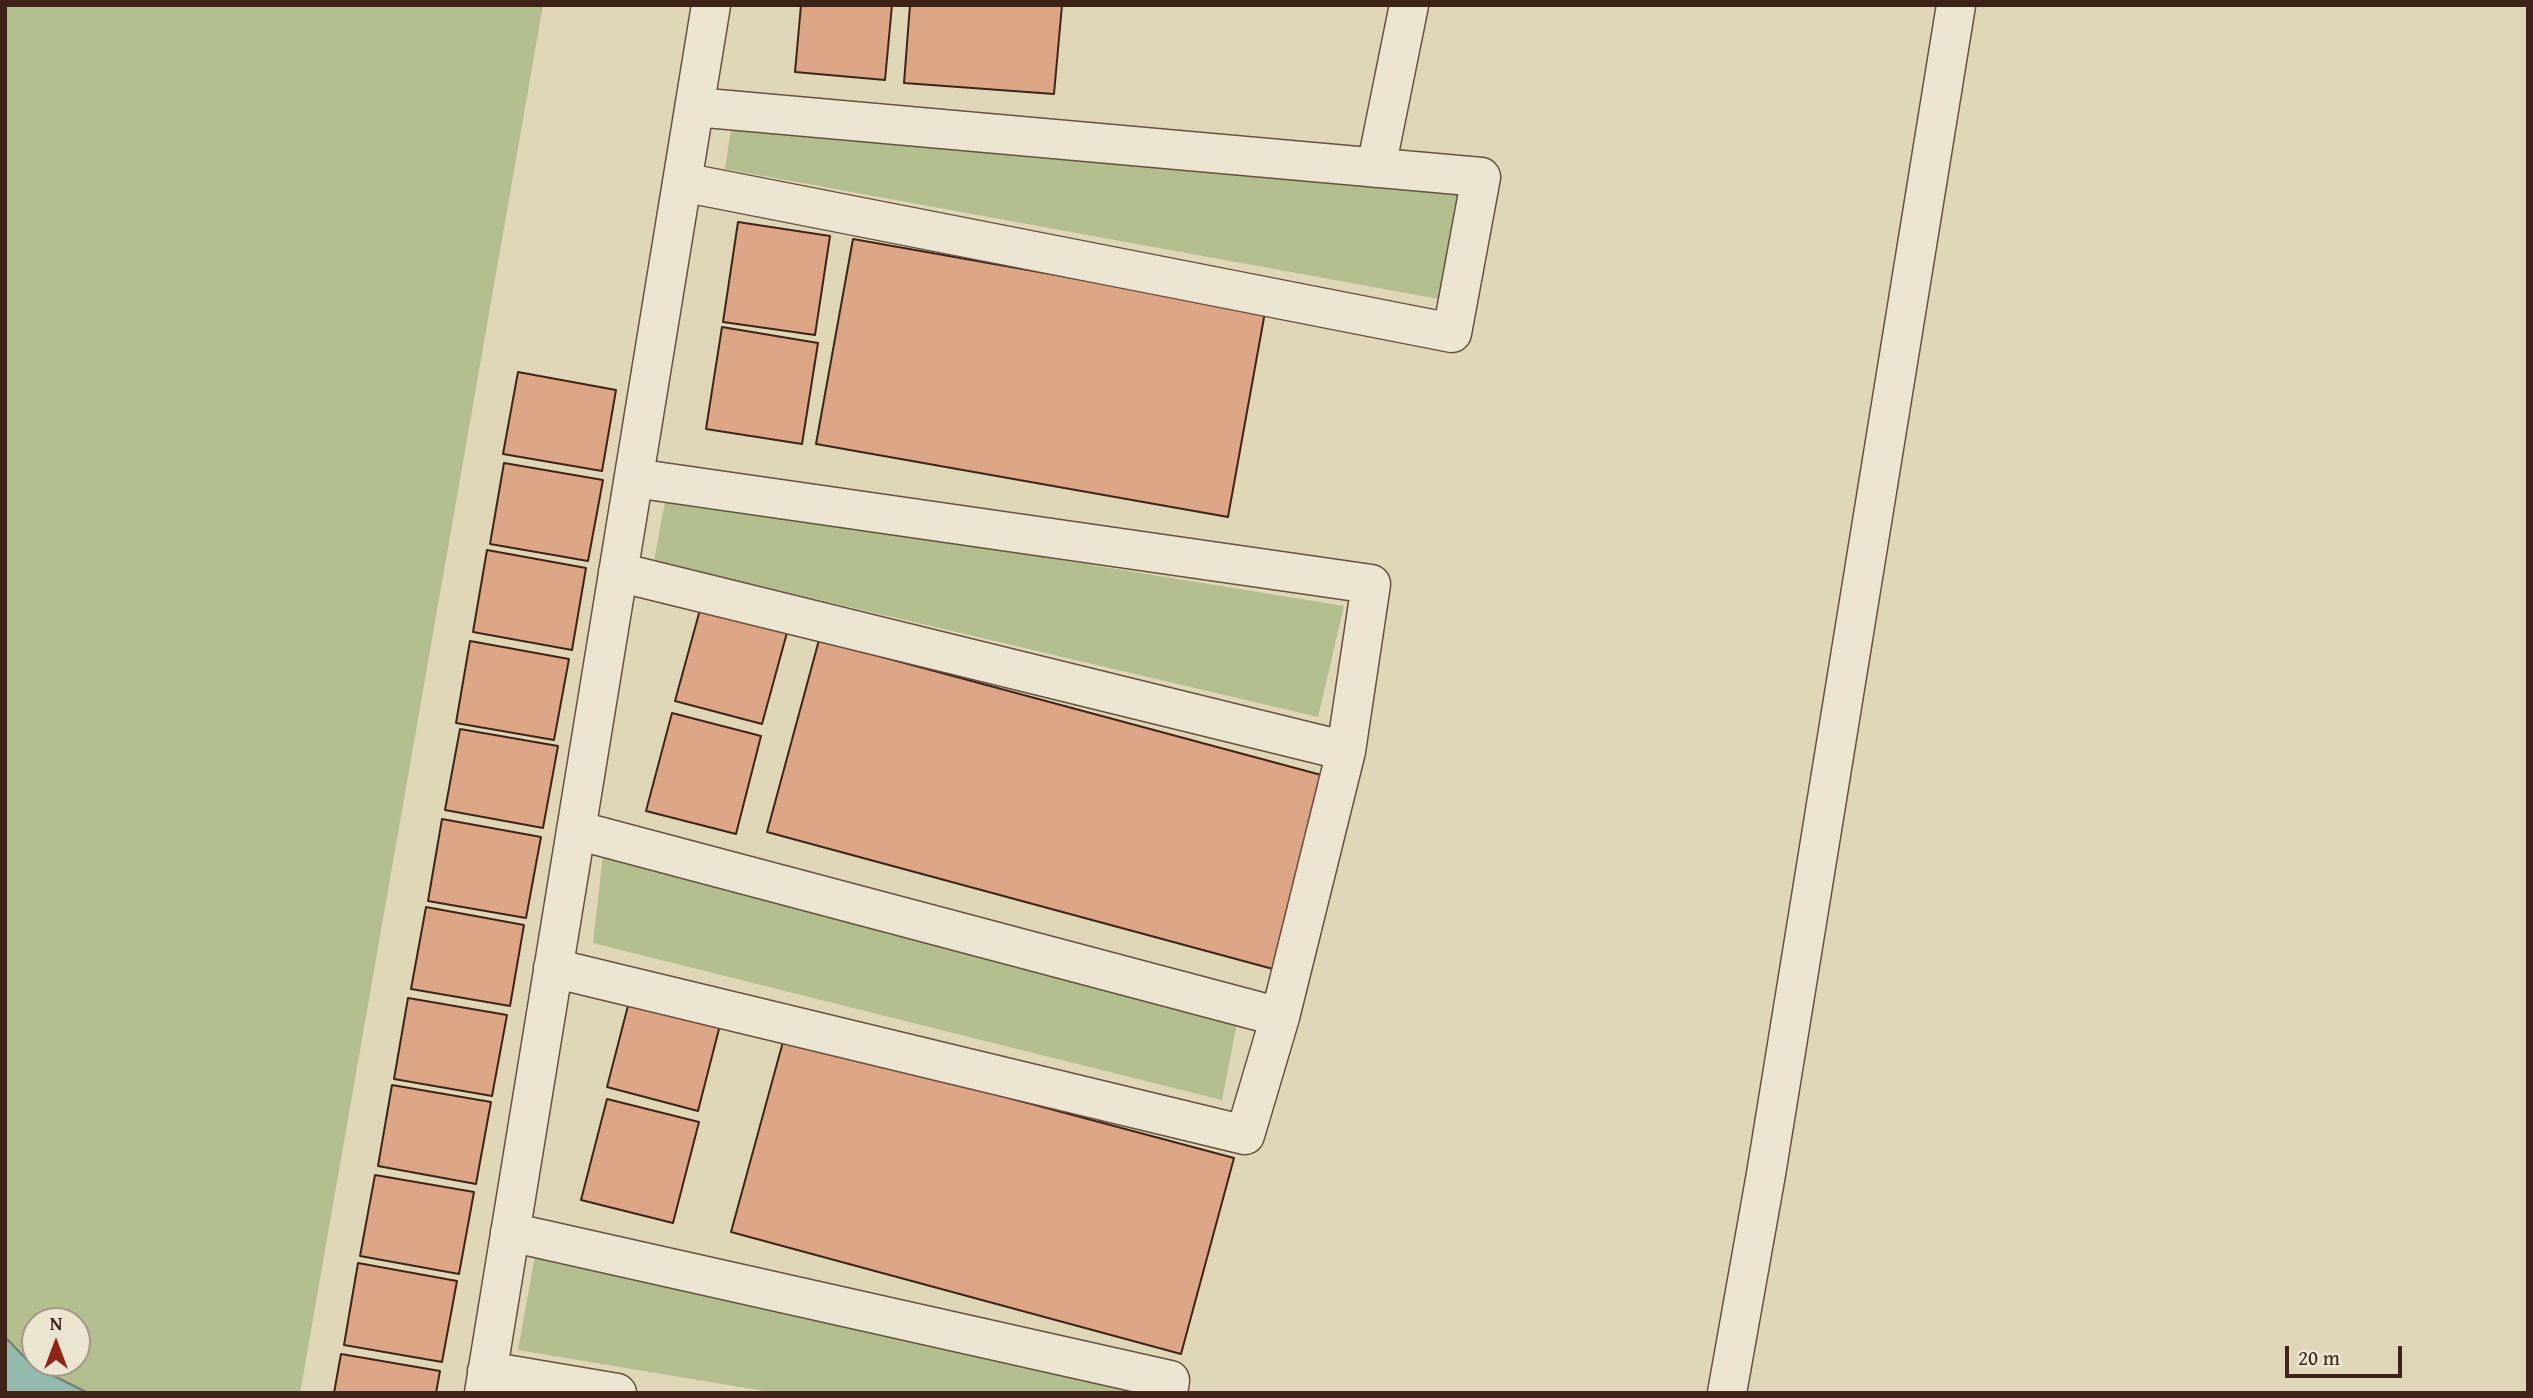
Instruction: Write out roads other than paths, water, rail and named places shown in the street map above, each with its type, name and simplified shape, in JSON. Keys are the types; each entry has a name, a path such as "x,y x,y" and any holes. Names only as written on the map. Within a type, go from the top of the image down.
{"street":[{"path":"617,1393 485,1382 711,5"},
{"path":"1376,168 1409,5"},
{"path":"1727,1393 1768,1160 1956,5"},
{"path":"682,182 1451,333 1481,177 695,107"},
{"path":"553,968 1245,1135 1280,1017 1346,751 1371,584 634,478"},
{"path":"618,572 1346,751"},
{"path":"576,830 1280,1017"},
{"path":"510,1232 1170,1380 1168,1393"}],"water":[{"path":"5,1337 21,1354 21,1377 56,1377 88,1393 5,1393"}]}
